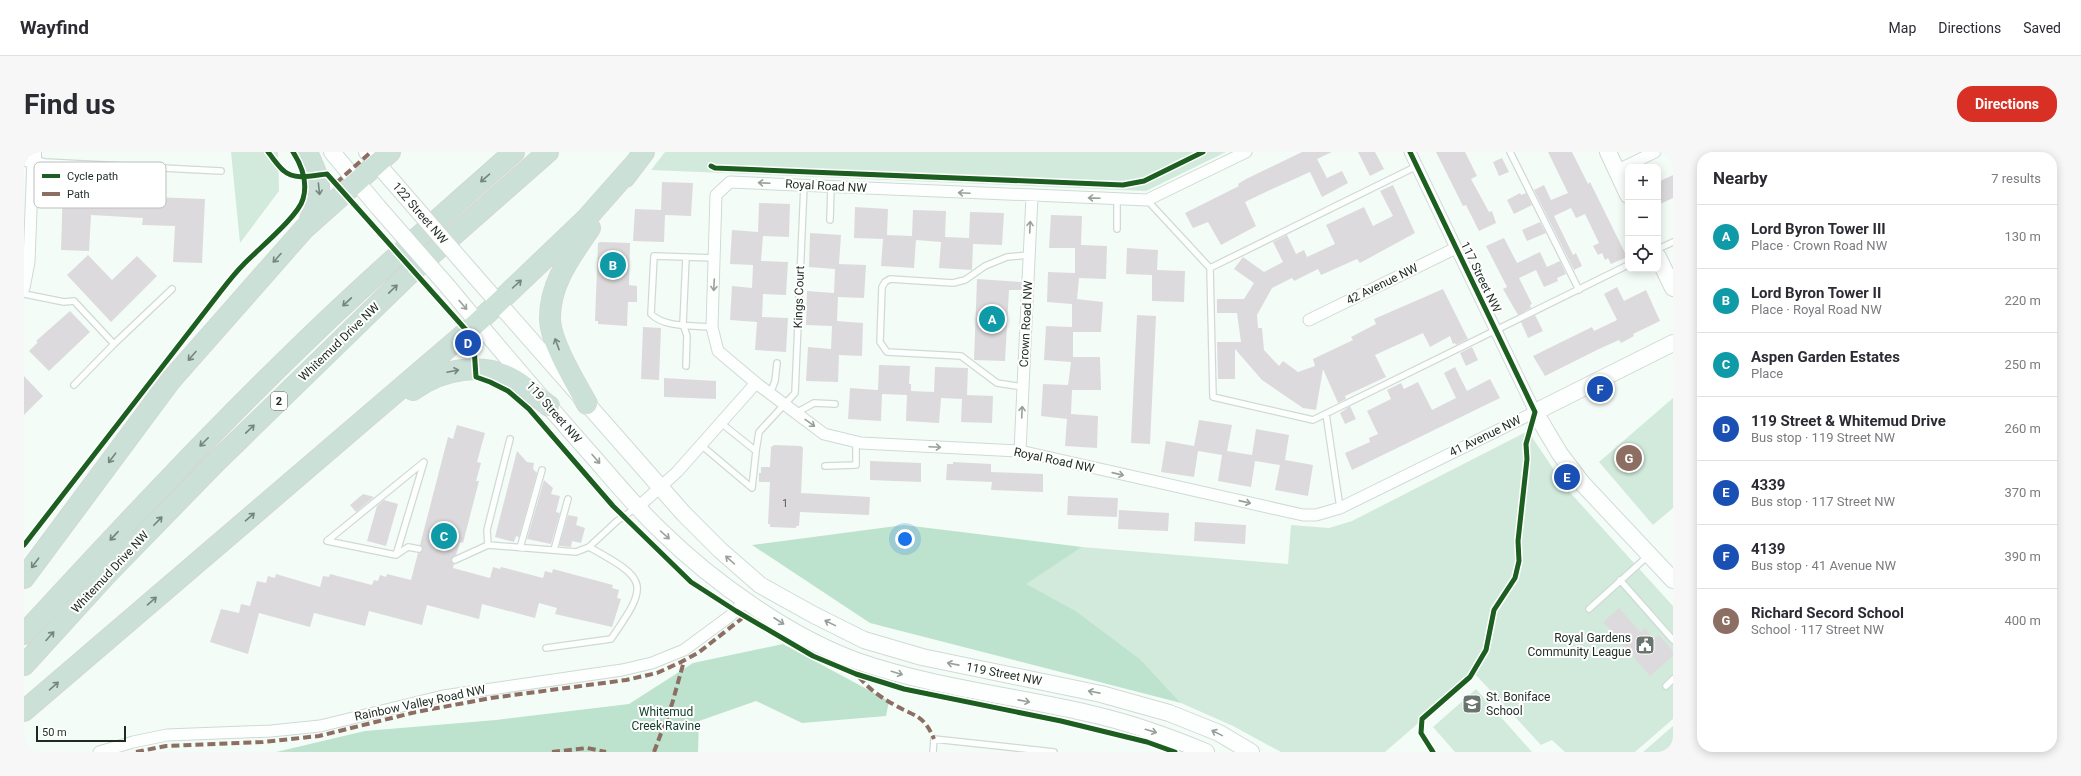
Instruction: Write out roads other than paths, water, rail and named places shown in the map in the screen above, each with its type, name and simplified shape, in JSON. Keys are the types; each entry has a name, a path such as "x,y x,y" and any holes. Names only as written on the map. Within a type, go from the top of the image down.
{"highway":[{"path":"304,229 316,208 320,197 317,175 307,152"},
{"name":"Whitemud Drive NW","path":"24,634 190,456 312,335 394,258 514,152"},
{"name":"Whitemud Drive NW","path":"24,665 106,575 221,457 406,277 548,152"},
{"path":"24,578 171,380 304,229 356,181 378,156"},
{"path":"24,711 478,322 586,219 638,159"},
{"path":"587,404 568,369 557,344 550,321 554,288 571,255 638,159"},
{"path":"326,452 418,386 438,375 449,372 476,369 502,374 514,380 549,406"}],"main road":[{"path":"332,152 356,181"},
{"path":"1608,152 1625,188"},
{"name":"122 Street NW","path":"378,156 400,191 473,274"},
{"name":"119 Street NW","path":"356,181 549,406 661,532 701,567 746,600 803,637 856,661 914,678 1096,715 1164,734 1206,752"},
{"path":"1661,263 1673,288"},
{"name":"119 Street NW","path":"473,274 684,514 720,550 760,584 814,615 864,640 922,657 1101,694 1169,713 1219,733 1251,752"},
{"name":"41 Avenue NW","path":"1535,412 1673,343"},
{"name":"117 Street NW","path":"1535,412 1560,454 1582,483 1673,580"},
{"path":"746,600 760,584"}],"street":[{"path":"1147,200 1246,152"},
{"name":"117 Street NW","path":"1410,152 1535,412"},
{"path":"1616,170 1655,152"},
{"path":"24,288 30,156"},
{"name":"Royal Road NW","path":"1147,200 730,182 716,195 712,326 718,351 770,394 824,434 856,442 1020,451 1303,515 1316,515 1340,508"},
{"name":"Crown Road NW","path":"1020,451 1032,196"},
{"name":"42 Avenue NW","path":"1309,320 1456,248"},
{"path":"638,507 660,488 701,445 756,383"},
{"name":"41 Avenue NW","path":"1340,508 1535,412"},
{"name":"Rainbow Valley Road NW","path":"99,752 133,742 167,735 271,731 320,726 443,696 622,670 652,663 684,650 730,616 746,600"}],"lane":[{"path":"1510,152 1579,290"},
{"path":"30,156 45,162"},
{"path":"1210,268 1417,166"},
{"path":"166,168 221,171"},
{"name":"Kings Court","path":"701,445 752,488 759,432 795,393 804,185"},
{"path":"830,220 831,186"},
{"path":"1117,199 1117,229"},
{"path":"1147,200 1210,268 1213,397 1313,420 1579,290 1625,266"},
{"path":"1661,248 1673,242"},
{"path":"1023,387 997,383 961,356 886,352 880,342 882,287 885,282 890,279 953,283 965,280 985,266 1008,257 1029,255"},
{"path":"712,326 669,323 657,320 651,314 654,256 715,258"},
{"path":"686,257 683,324 687,336 686,366"},
{"path":"74,384 172,289"},
{"path":"24,294 64,302 74,301 114,344"},
{"path":"770,394 775,381 777,363"},
{"path":"796,413 814,403 835,404"},
{"path":"1326,414 1340,508"},
{"path":"721,423 756,451"},
{"path":"488,545 486,530 510,439"},
{"path":"825,466 856,464 856,442"},
{"path":"396,555 424,462 327,541 396,555 408,547 419,549"},
{"path":"520,548 542,470"},
{"path":"554,550 568,499"},
{"path":"455,560 488,545 576,552 589,547 617,521 638,507"},
{"path":"546,648 610,639 632,609 638,592 637,582 622,565 589,547"},
{"path":"1589,609 1649,555"},
{"path":"1620,580 1673,640"},
{"path":"1666,686 1673,679"},
{"path":"933,752 934,739 1054,752"}],"place":[{"name":"Lord Byron Tower II","path":"613,265"},
{"name":"Lord Byron Tower III","path":"992,319"},
{"name":"119 Street & Whitemud Drive","path":"468,343"},
{"name":"4139","path":"1600,389"},
{"name":"Richard Secord School","path":"1629,458"},
{"name":"4339","path":"1567,477"},
{"name":"Aspen Garden Estates","path":"444,536"},
{"name":"Royal Gardens Community League","path":"1645,645"},
{"name":"St. Boniface School","path":"1472,704"}],"park label":[{"name":"Whitemud Creek Ravine","path":"666,719"}]}
